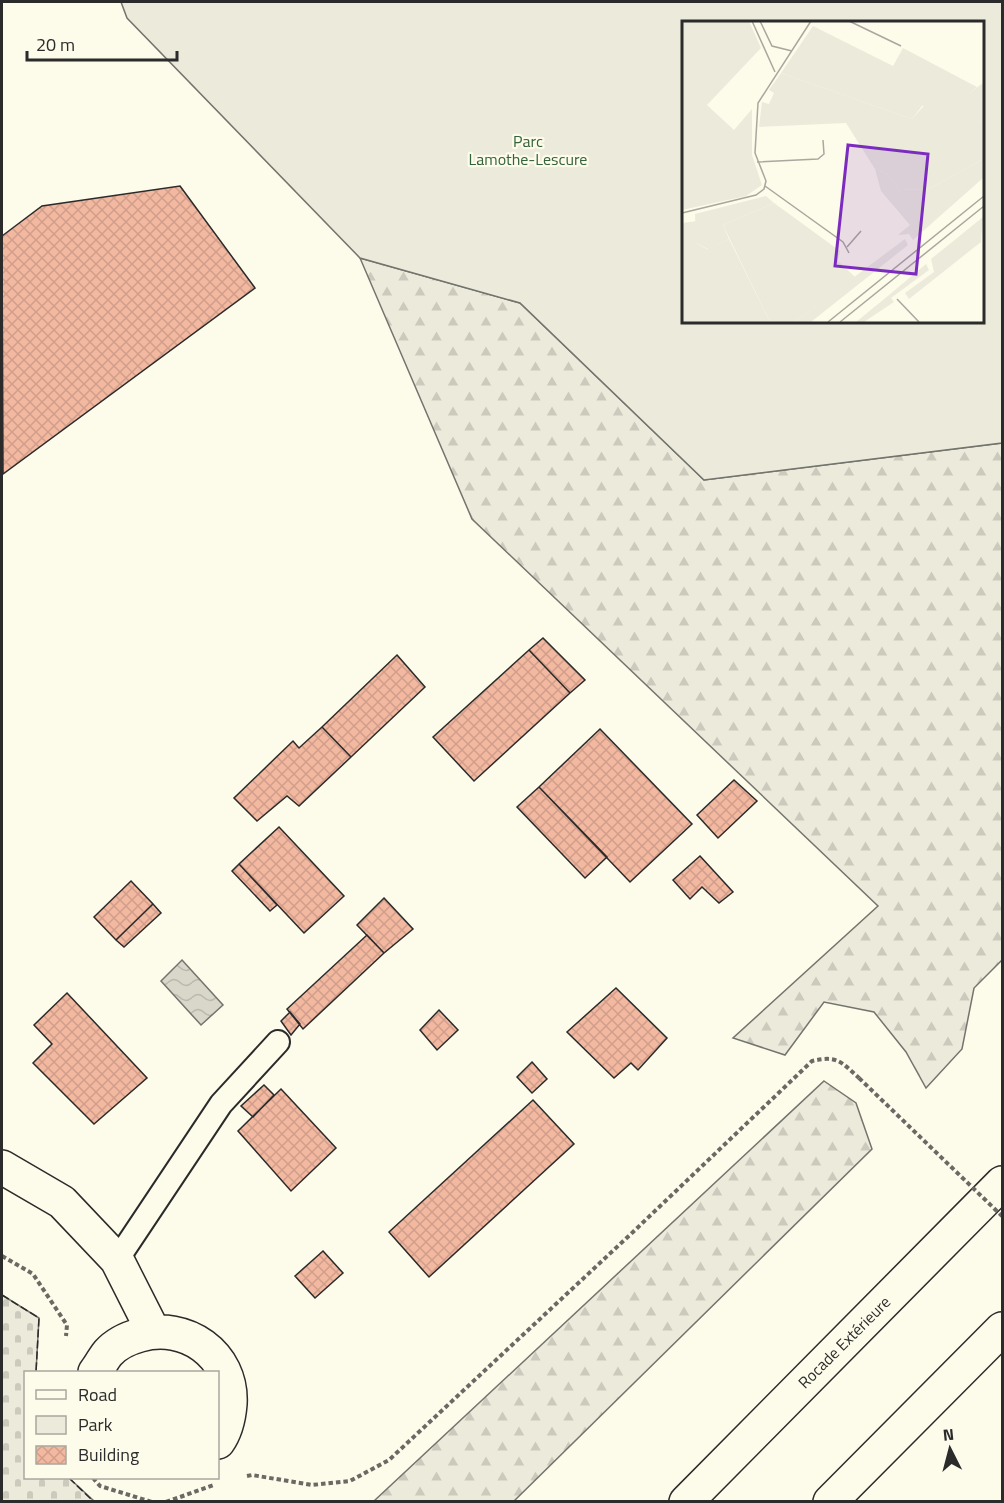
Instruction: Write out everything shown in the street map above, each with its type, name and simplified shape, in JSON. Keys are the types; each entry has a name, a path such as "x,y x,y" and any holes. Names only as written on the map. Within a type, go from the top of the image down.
{"main road":[{"path":"2,1167 62,1202 117,1260 153,1331"},
{"name":"Rocade Extérieure","path":"686,1502 1002,1183"},
{"path":"830,1502 1002,1329"},
{"path":"96,1371 109,1352 129,1338 153,1331 175,1332 196,1340 213,1354 225,1372 231,1394 230,1416 219,1440"}],"lane":[{"path":"117,1260 221,1104 278,1042"}],"path":[{"path":"243,1477 252,1475 312,1485 350,1481 389,1460 633,1233 812,1061 827,1057 841,1062 1002,1216"},
{"path":"2,1256 33,1274 67,1324 66,1344"},
{"path":"94,1479 99,1486 152,1502"},
{"path":"166,1502 216,1484"}],"green space":[{"name":"Parc Lamothe-Lescure","path":"121,2 1002,2 1002,443 704,480 520,303 360,258 127,18"},
{"path":"360,258 520,303 704,480 1002,443 1002,960 974,988 962,1049 926,1088 906,1052 874,1012 824,1002 785,1055 733,1038 878,906 472,519"},
{"path":"824,1081 856,1103 872,1149 514,1501 374,1501"},
{"path":"2,1295 39,1318 36,1371 24,1371 24,1479 70,1479 94,1501 2,1501"}],"water":[{"path":"182,960 223,1005 201,1025 161,981"}],"building":[{"path":"180,186 255,288 3,474 2,236 42,206"},
{"path":"543,638 585,680 570,693 529,650"},
{"path":"529,650 570,693 474,781 433,737"},
{"path":"397,655 425,687 351,757 322,727"},
{"path":"322,727 351,757 299,806 287,796 257,821 234,798 293,741 299,748"},
{"path":"600,729 692,824 630,882 539,787"},
{"path":"734,780 757,801 718,838 697,815"},
{"path":"539,787 607,857 585,878 517,807"},
{"path":"279,827 344,896 304,933 239,864"},
{"path":"700,856 733,892 719,903 702,887 690,899 673,880"},
{"path":"239,864 277,905 270,911 232,871"},
{"path":"131,881 153,904 116,940 94,917"},
{"path":"384,898 413,929 384,953 357,925"},
{"path":"153,904 161,913 124,947 116,940"},
{"path":"367,935 384,953 303,1029 287,1009"},
{"path":"616,988 667,1038 638,1070 631,1063 614,1078 567,1032"},
{"path":"67,993 147,1078 94,1124 33,1063 52,1044 34,1025"},
{"path":"439,1010 458,1030 437,1050 420,1030"},
{"path":"290,1012 300,1024 291,1035 281,1021"},
{"path":"532,1062 547,1079 532,1093 517,1077"},
{"path":"264,1085 274,1095 253,1117 241,1106"},
{"path":"281,1089 336,1148 291,1191 238,1131"},
{"path":"533,1100 574,1144 429,1277 389,1232"},
{"path":"323,1251 343,1273 315,1298 295,1276"}],"fence":[{"path":"2,1295 39,1318 36,1371"},
{"path":"70,1479 94,1502"}]}
